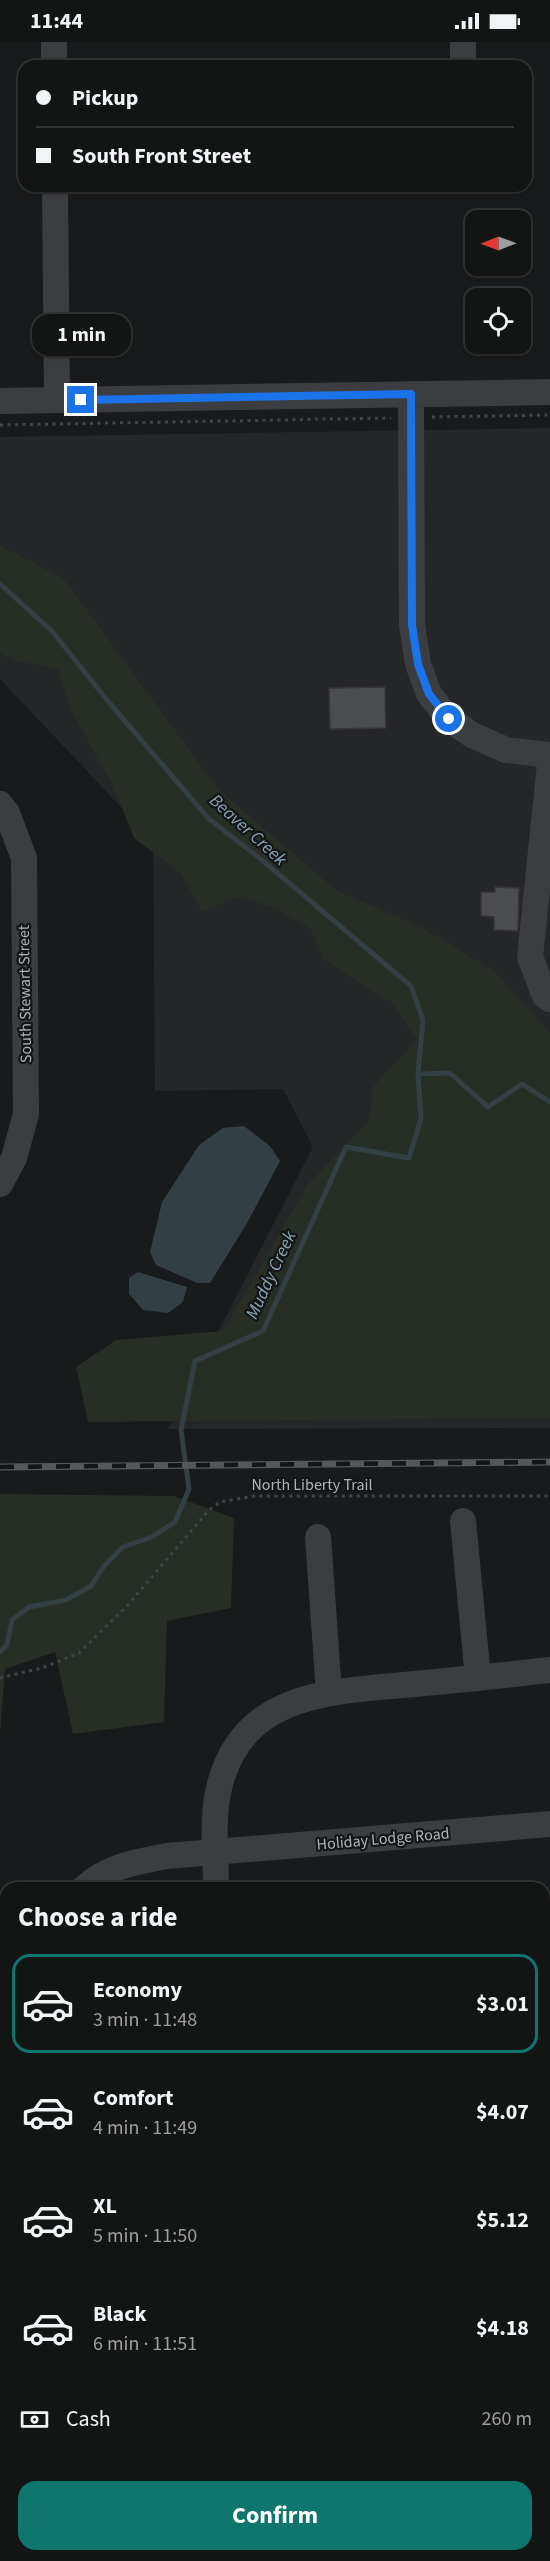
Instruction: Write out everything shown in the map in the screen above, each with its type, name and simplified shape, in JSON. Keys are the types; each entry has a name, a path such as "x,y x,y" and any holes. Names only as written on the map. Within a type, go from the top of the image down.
{"street":[{"path":"54,42 54,60"},
{"path":"463,42 463,60"},
{"path":"55,192 57,400"},
{"path":"0,401 406,406 550,392"},
{"path":"406,406 412,625 418,664 429,694 449,719 472,735 506,750 550,754"},
{"path":"550,764 531,957 545,996 550,999"},
{"name":"South Stewart Street","path":"0,804 8,813 24,858 26,1114 14,1158 0,1184"},
{"path":"463,1521 478,1678"},
{"path":"318,1537 329,1693"},
{"path":"216,1882 218,1795 223,1775 235,1748 263,1718 303,1698 329,1693 550,1670"},
{"name":"Holiday Lodge Road","path":"92,1882 104,1873 133,1862 167,1857 550,1824"}],"path":[{"path":"0,425 406,406"},
{"path":"422,417 550,415"},
{"name":"North Liberty Trail","path":"0,1678 42,1668 79,1653 127,1606 209,1510 220,1502 254,1496 550,1496"}],"shaded area":[{"path":"550,428 550,1428 168,1429 313,1147 283,1089 155,1091 153,841 0,679 0,437"},
{"path":"0,545 64,579 218,789 336,890 423,928 494,971 550,1032 550,1418 88,1422 76,1367 116,1340 223,1331 308,1184 369,1122 373,1087 417,1039 392,1003 324,960 311,929 280,911 240,896 202,912 180,873 134,838 113,786 71,710 58,669 16,661 0,653"},
{"path":"244,1126 270,1146 280,1161 246,1225 210,1283 197,1283 156,1265 150,1252 162,1202 199,1145 223,1128"},
{"path":"138,1272 187,1287 183,1302 168,1313 143,1310 129,1294 129,1278"},
{"path":"0,1494 174,1496 234,1518 231,1608 167,1621 164,1722 73,1734 55,1652 5,1669 0,1735"}],"building":[{"path":"385,687 386,728 330,729 329,688"},
{"path":"495,887 519,888 518,931 494,930 494,917 481,916 481,892 495,892"}],"waterway":[{"name":"Beaver Creek","path":"0,584 52,631 107,700 209,819 262,860 411,986 423,1020 418,1074"},
{"name":"Muddy Creek","path":"0,1652 7,1645 12,1620 29,1607 66,1600 91,1586 104,1566 123,1547 152,1537 175,1522 189,1489 181,1430 195,1361 263,1331 346,1147 409,1158 421,1119 418,1074 450,1073 488,1107 522,1084 550,1102"}],"railway":[{"path":"0,1467 550,1462"}],"route":[{"path":"81,400 411,394 412,625 418,664 429,694 449,719"}]}
